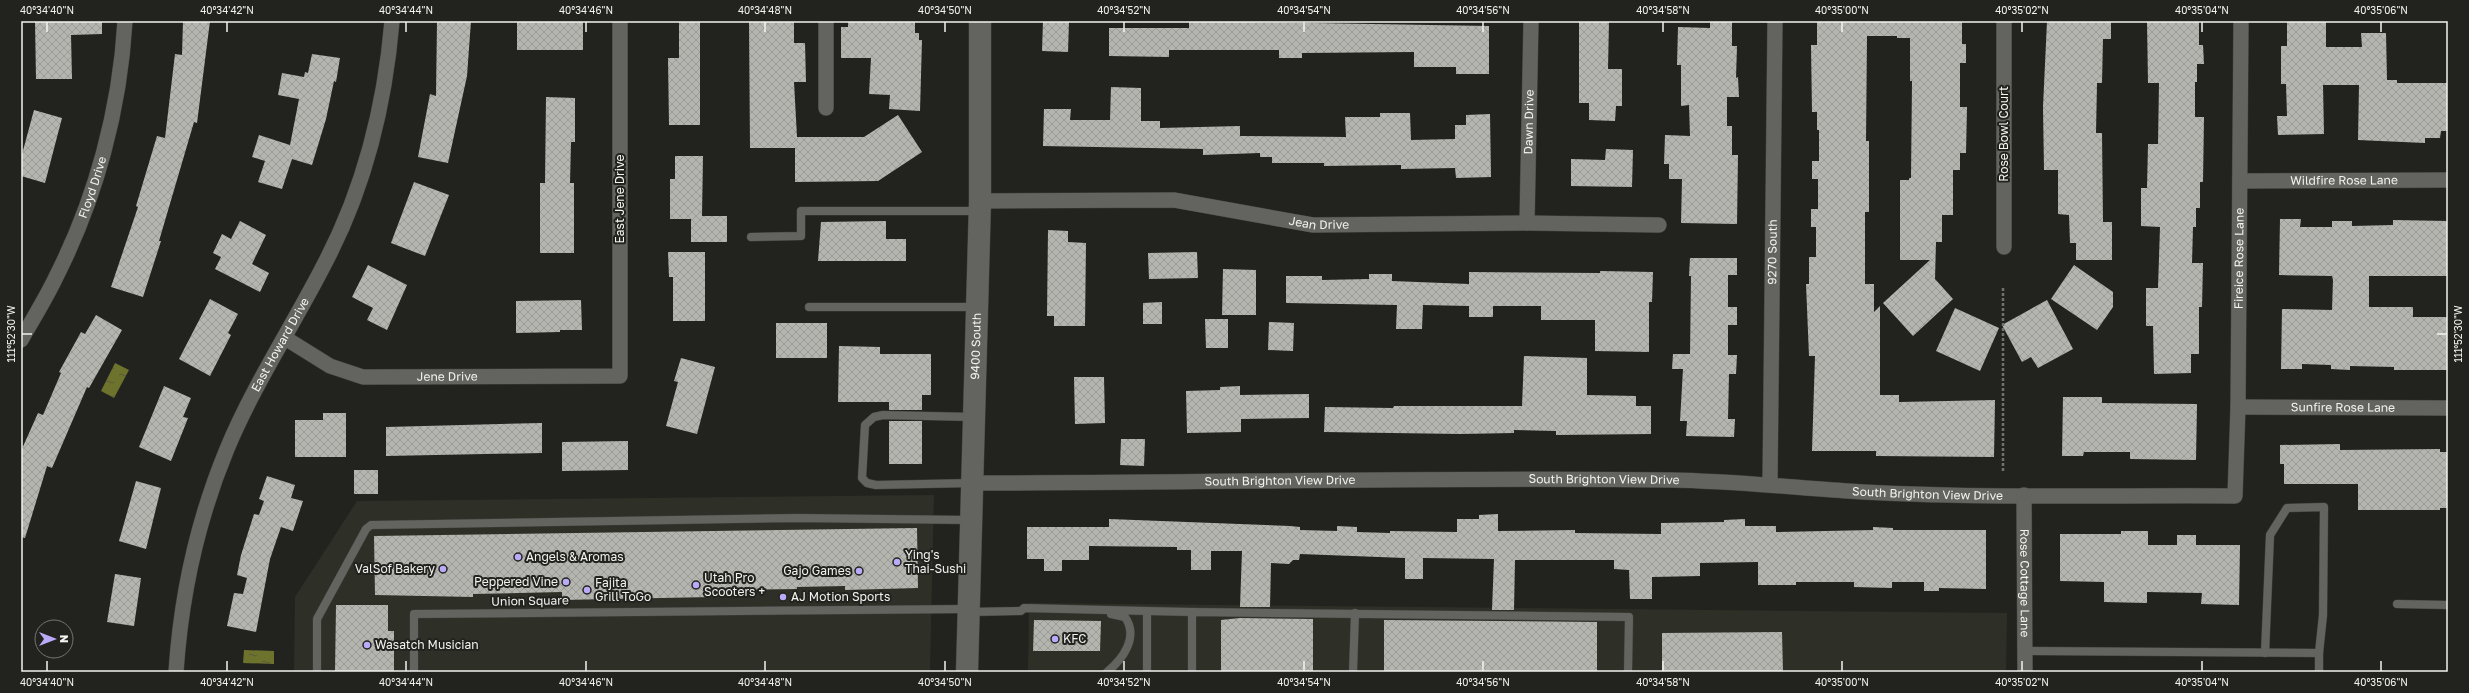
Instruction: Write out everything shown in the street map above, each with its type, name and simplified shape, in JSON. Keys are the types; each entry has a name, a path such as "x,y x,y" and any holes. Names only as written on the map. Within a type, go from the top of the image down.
{"street":[{"name":"Floyd Drive","path":"21,340 56,277 82,217 100,164 116,101 125,21"},
{"name":"East Howard Drive","path":"176,672 178,641 188,579 206,509 227,449 258,385 286,338 327,260 354,198 369,153 384,93 392,21"},
{"name":"East Jene Drive","path":"620,21 620,376"},
{"path":"826,21 826,108"},
{"name":"9400 South","path":"967,672 980,206 980,21"},
{"name":"Dawn Drive","path":"1527,223 1531,21"},
{"name":"9270 South","path":"1770,483 1775,21"},
{"name":"Rose Bowl Court","path":"2004,21 2004,247"},
{"name":"Fireice Rose Lane","path":"2235,496 2238,407 2241,21"},
{"name":"Wildfire Rose Lane","path":"2240,181 2448,180"},
{"name":"Jean Drive","path":"980,206 1174,200 1313,225 1527,223 1659,225"},
{"name":"Jene Drive","path":"286,338 330,366 363,377 620,376"},
{"name":"Sunfire Rose Lane","path":"2238,407 2448,408"},
{"name":"South Brighton View Drive","path":"973,482 1224,480 1672,480 1770,483 1848,491 2024,495 2235,496"},
{"name":"Rose Cottage Lane","path":"2024,495 2025,672"}],"lane":[{"path":"751,237 801,236 801,210 980,206"},
{"path":"809,307 977,307"},
{"path":"973,482 876,485 867,483 862,478 864,425 874,418 883,416 974,417"},
{"path":"2265,653 2270,535 2287,508 2324,507 2323,615 2319,654 2319,672"},
{"path":"317,672 318,618 366,529 371,525 797,518 971,520"},
{"path":"2397,604 2448,605"},
{"path":"1021,611 1024,608 1192,612 1629,617 1628,672"},
{"path":"968,610 1021,611 1024,613 1116,614 1125,617 1130,624 1131,634 1128,647 1118,663 1107,672"},
{"name":"Union Square","path":"414,672 414,614 968,610"},
{"path":"1147,611 1147,672"},
{"path":"1192,612 1192,672"},
{"path":"1353,672 1355,613"},
{"path":"2024,651 2319,654"}],"path":[{"path":"2003,287 2003,471"}],"shaded area":[{"path":"934,495 930,672 294,672 295,597 357,501"},
{"path":"1029,603 2007,613 2006,672 1028,672"}],"water":[{"path":"115,363 129,370 114,398 101,391"},
{"path":"244,650 274,651 274,664 243,663"}],"building":[{"path":"35,21 102,21 102,34 71,35 72,79 36,79"},
{"path":"183,21 210,21 197,123 194,122 159,241 161,241 143,297 111,287 138,207 136,206 157,136 165,138 175,54 182,55"},
{"path":"437,21 471,21 467,76 448,163 418,157 430,94 436,96"},
{"path":"517,21 583,21 583,50 517,50"},
{"path":"679,21 700,21 700,125 669,125 668,58 679,58"},
{"path":"749,21 794,21 794,43 805,43 806,82 794,82 797,137 864,137 898,115 922,152 878,181 795,182 795,148 750,148"},
{"path":"848,21 915,21 915,33 919,33 919,40 922,40 920,111 889,109 890,95 869,94 871,58 841,58 841,27 848,27"},
{"path":"1043,21 1069,21 1068,52 1042,51"},
{"path":"1189,21 1489,26 1489,74 1456,74 1456,67 1414,67 1414,52 1302,53 1302,58 1279,58 1279,50 1169,50 1169,57 1109,56 1109,28 1189,28"},
{"path":"1579,21 1609,21 1608,69 1622,69 1622,106 1616,106 1615,121 1589,120 1589,103 1579,103"},
{"path":"1710,21 1732,21 1732,46 1737,46 1736,78 1738,77 1739,97 1727,97 1727,126 1732,126 1732,155 1738,155 1737,224 1681,223 1682,179 1669,179 1669,164 1664,164 1665,135 1690,136 1689,105 1681,106 1681,65 1677,65 1678,27 1710,28"},
{"path":"1817,21 1962,21 1962,44 1966,44 1966,63 1960,63 1960,107 1967,107 1966,153 1960,153 1960,170 1953,170 1953,215 1942,215 1942,242 1936,242 1935,279 1953,299 1913,336 1883,303 1930,260 1900,260 1900,180 1909,180 1909,178 1911,178 1912,81 1910,81 1910,38 1897,38 1897,36 1867,36 1866,141 1869,141 1869,212 1865,212 1865,284 1874,284 1874,312 1880,306 1880,395 1899,395 1899,402 1995,400 1994,457 1876,456 1876,451 1812,451 1815,356 1809,356 1806,284 1809,284 1809,257 1816,257 1816,227 1811,227 1811,209 1818,209 1818,179 1812,179 1812,161 1819,161 1819,130 1817,130 1817,112 1812,112 1811,45 1817,45"},
{"path":"2047,21 2111,21 2111,39 2103,39 2102,83 2097,83 2096,133 2102,133 2103,222 2112,222 2112,260 2076,260 2076,243 2070,243 2069,215 2058,214 2058,170 2044,170 2043,107"},
{"path":"2147,21 2199,21 2199,45 2203,45 2204,64 2197,64 2197,82 2195,82 2195,117 2204,117 2203,182 2200,182 2200,208 2196,208 2196,227 2193,227 2192,263 2203,263 2202,307 2199,307 2199,354 2191,354 2191,373 2154,374 2153,326 2146,326 2146,288 2158,288 2160,227 2141,226 2141,188 2147,188 2148,144 2158,144 2159,83 2148,83"},
{"path":"2287,21 2326,21 2326,47 2362,47 2361,33 2386,33 2387,80 2397,80 2397,83 2448,83 2448,131 2441,131 2440,138 2425,138 2425,143 2358,140 2359,85 2323,85 2324,134 2278,135 2277,116 2287,116 2286,84 2281,84 2281,46 2287,46"},
{"path":"312,54 340,58 336,82 334,81 326,119 312,165 292,159 282,189 258,182 265,161 252,157 259,135 290,145 299,99 278,95 282,73 304,77 305,72 308,73"},
{"path":"1111,87 1141,88 1141,121 1160,121 1160,128 1240,126 1240,136 1346,137 1345,117 1380,117 1380,113 1410,113 1411,140 1455,139 1455,125 1466,125 1466,115 1490,114 1491,177 1456,178 1455,168 1401,169 1401,165 1324,166 1324,163 1272,163 1272,157 1260,157 1260,153 1203,155 1203,149 1043,146 1044,109 1071,109 1070,120 1110,120"},
{"path":"546,97 575,98 575,142 571,142 570,183 574,183 574,253 540,253 540,183 545,183"},
{"path":"34,110 62,118 45,183 21,176 21,158"},
{"path":"1606,149 1633,150 1632,187 1571,186 1571,159 1605,160"},
{"path":"675,156 703,156 702,216 727,216 727,242 691,242 691,219 670,219 670,179 675,179"},
{"path":"414,182 449,195 425,256 391,243"},
{"path":"2280,219 2301,219 2300,227 2332,227 2332,221 2352,221 2352,226 2393,225 2393,220 2448,221 2448,276 2369,276 2369,307 2413,307 2413,317 2448,317 2448,370 2394,370 2394,367 2350,366 2350,370 2331,369 2331,365 2302,364 2302,369 2281,369 2282,309 2332,310 2333,280 2332,276 2279,275"},
{"path":"240,221 266,235 252,264 269,273 260,292 215,269 221,257 213,253 222,234 231,239"},
{"path":"886,221 886,239 906,239 906,261 818,261 821,222"},
{"path":"1048,230 1068,231 1068,242 1086,243 1085,326 1054,326 1054,316 1047,316"},
{"path":"668,252 705,252 705,321 673,321 673,277 669,277"},
{"path":"1197,252 1198,278 1149,279 1148,253"},
{"path":"1690,258 1737,258 1737,275 1728,275 1728,307 1737,307 1737,325 1728,325 1728,355 1737,355 1736,374 1729,374 1728,419 1735,419 1734,437 1686,436 1687,421 1680,421 1683,369 1672,369 1673,354 1690,354"},
{"path":"368,265 407,285 387,330 367,320 373,308 352,297"},
{"path":"2074,265 2113,292 2113,307 2097,330 2051,299"},
{"path":"1223,269 1256,270 1256,315 1222,315"},
{"path":"1600,271 1653,272 1652,302 1649,302 1649,352 1595,351 1595,320 1541,320 1541,306 1493,306 1493,317 1469,317 1469,306 1423,305 1422,329 1396,329 1397,305 1286,303 1286,276 1322,276 1322,280 1369,279 1369,274 1392,274 1392,281 1469,284 1469,272 1600,273"},
{"path":"210,299 238,314 228,333 231,335 210,376 179,359"},
{"path":"581,300 582,330 516,333 516,301"},
{"path":"2047,300 2073,349 2038,368 2031,357 2022,362 2002,325"},
{"path":"1162,302 1162,324 1143,324 1143,303"},
{"path":"1955,308 1999,328 1980,371 1936,351"},
{"path":"96,315 122,330 89,388 87,387 52,468 47,466 25,538 21,537 21,451 38,413 43,415 61,373 59,372 81,332 85,334"},
{"path":"1205,319 1228,319 1228,348 1206,348"},
{"path":"1269,322 1294,323 1293,351 1268,350"},
{"path":"776,323 827,323 827,358 776,358"},
{"path":"839,346 880,347 880,354 931,354 931,395 922,395 922,410 889,410 889,402 838,402"},
{"path":"1524,356 1587,358 1587,395 1636,396 1636,406 1651,406 1651,434 1556,435 1556,431 1514,430 1514,433 1460,434 1324,432 1325,407 1393,408 1394,406 1522,406"},
{"path":"681,358 715,367 697,434 666,426 678,382 674,381"},
{"path":"1074,377 1104,377 1105,423 1075,424"},
{"path":"164,386 191,398 183,417 188,418 171,461 139,447"},
{"path":"1240,386 1240,395 1309,394 1309,418 1241,419 1241,432 1187,433 1186,391 1220,390 1220,387"},
{"path":"2063,397 2102,397 2102,403 2197,404 2196,460 2130,459 2130,452 2084,452 2083,456 2062,456"},
{"path":"323,413 346,413 346,457 295,457 295,420 323,420"},
{"path":"889,421 922,421 922,464 889,464"},
{"path":"542,423 542,453 386,456 386,427"},
{"path":"1121,439 1145,439 1144,466 1120,465"},
{"path":"628,441 628,470 562,471 562,442"},
{"path":"2340,444 2340,450 2440,449 2440,452 2448,452 2448,508 2440,508 2440,510 2358,510 2358,484 2284,484 2284,464 2280,464 2280,445"},
{"path":"354,470 378,470 378,494 354,494"},
{"path":"267,476 295,485 291,498 303,501 293,531 281,527 270,559 256,632 227,626 234,593 243,594 247,578 237,575 241,555 254,514 259,515 264,501 259,499"},
{"path":"136,481 161,488 146,549 119,541"},
{"path":"1498,514 1498,531 1575,530 1575,533 1661,534 1661,523 1724,522 1724,520 1745,519 1745,526 1776,526 1776,532 1873,530 1873,527 1893,528 1893,530 1986,530 1986,589 1939,588 1939,591 1924,591 1924,582 1892,582 1892,588 1854,587 1854,582 1796,582 1796,585 1758,585 1758,562 1700,563 1700,576 1652,577 1652,599 1630,599 1629,570 1614,569 1614,560 1515,560 1514,610 1492,610 1494,559 1423,558 1423,579 1405,579 1405,558 1300,554 1299,560 1293,560 1289,564 1271,563 1270,607 1240,607 1242,551 1211,551 1211,570 1191,570 1191,550 1177,550 1177,547 1089,546 1089,560 1062,560 1062,571 1044,571 1044,559 1027,559 1027,527 1109,527 1109,519 1290,526 1300,527 1300,530 1337,531 1337,526 1357,527 1357,532 1390,533 1390,531 1457,532 1457,519 1479,519 1479,515"},
{"path":"917,528 918,588 845,590 845,586 797,587 797,589 712,590 712,597 562,600 562,592 473,594 473,597 375,595 374,536"},
{"path":"2121,531 2148,531 2148,545 2177,545 2177,535 2196,535 2196,545 2240,545 2239,605 2201,604 2202,593 2147,592 2147,603 2104,602 2104,582 2060,581 2060,534 2121,534"},
{"path":"115,574 141,578 134,626 107,622"},
{"path":"336,605 388,605 388,631 394,631 394,672 335,672"},
{"path":"1240,618 1313,619 1313,672 1221,672 1221,620"},
{"path":"1034,620 1101,621 1100,651 1033,651"},
{"path":"1384,620 1597,622 1597,672 1384,672"},
{"path":"1782,632 1783,672 1662,672 1662,633"}],"place":[{"name":"Angels & Aromas","path":"518,557"},
{"name":"Ying's Thai-Sushi","path":"897,562"},
{"name":"ValSof Bakery","path":"443,569"},
{"name":"Gajo Games","path":"859,571"},
{"name":"Peppered Vine","path":"566,582"},
{"name":"Utah Pro Scooters +","path":"696,585"},
{"name":"Fajita Grill ToGo","path":"587,590"},
{"name":"AJ Motion Sports","path":"783,597"},
{"name":"KFC","path":"1055,639"},
{"name":"Wasatch Musician","path":"367,645"}]}
